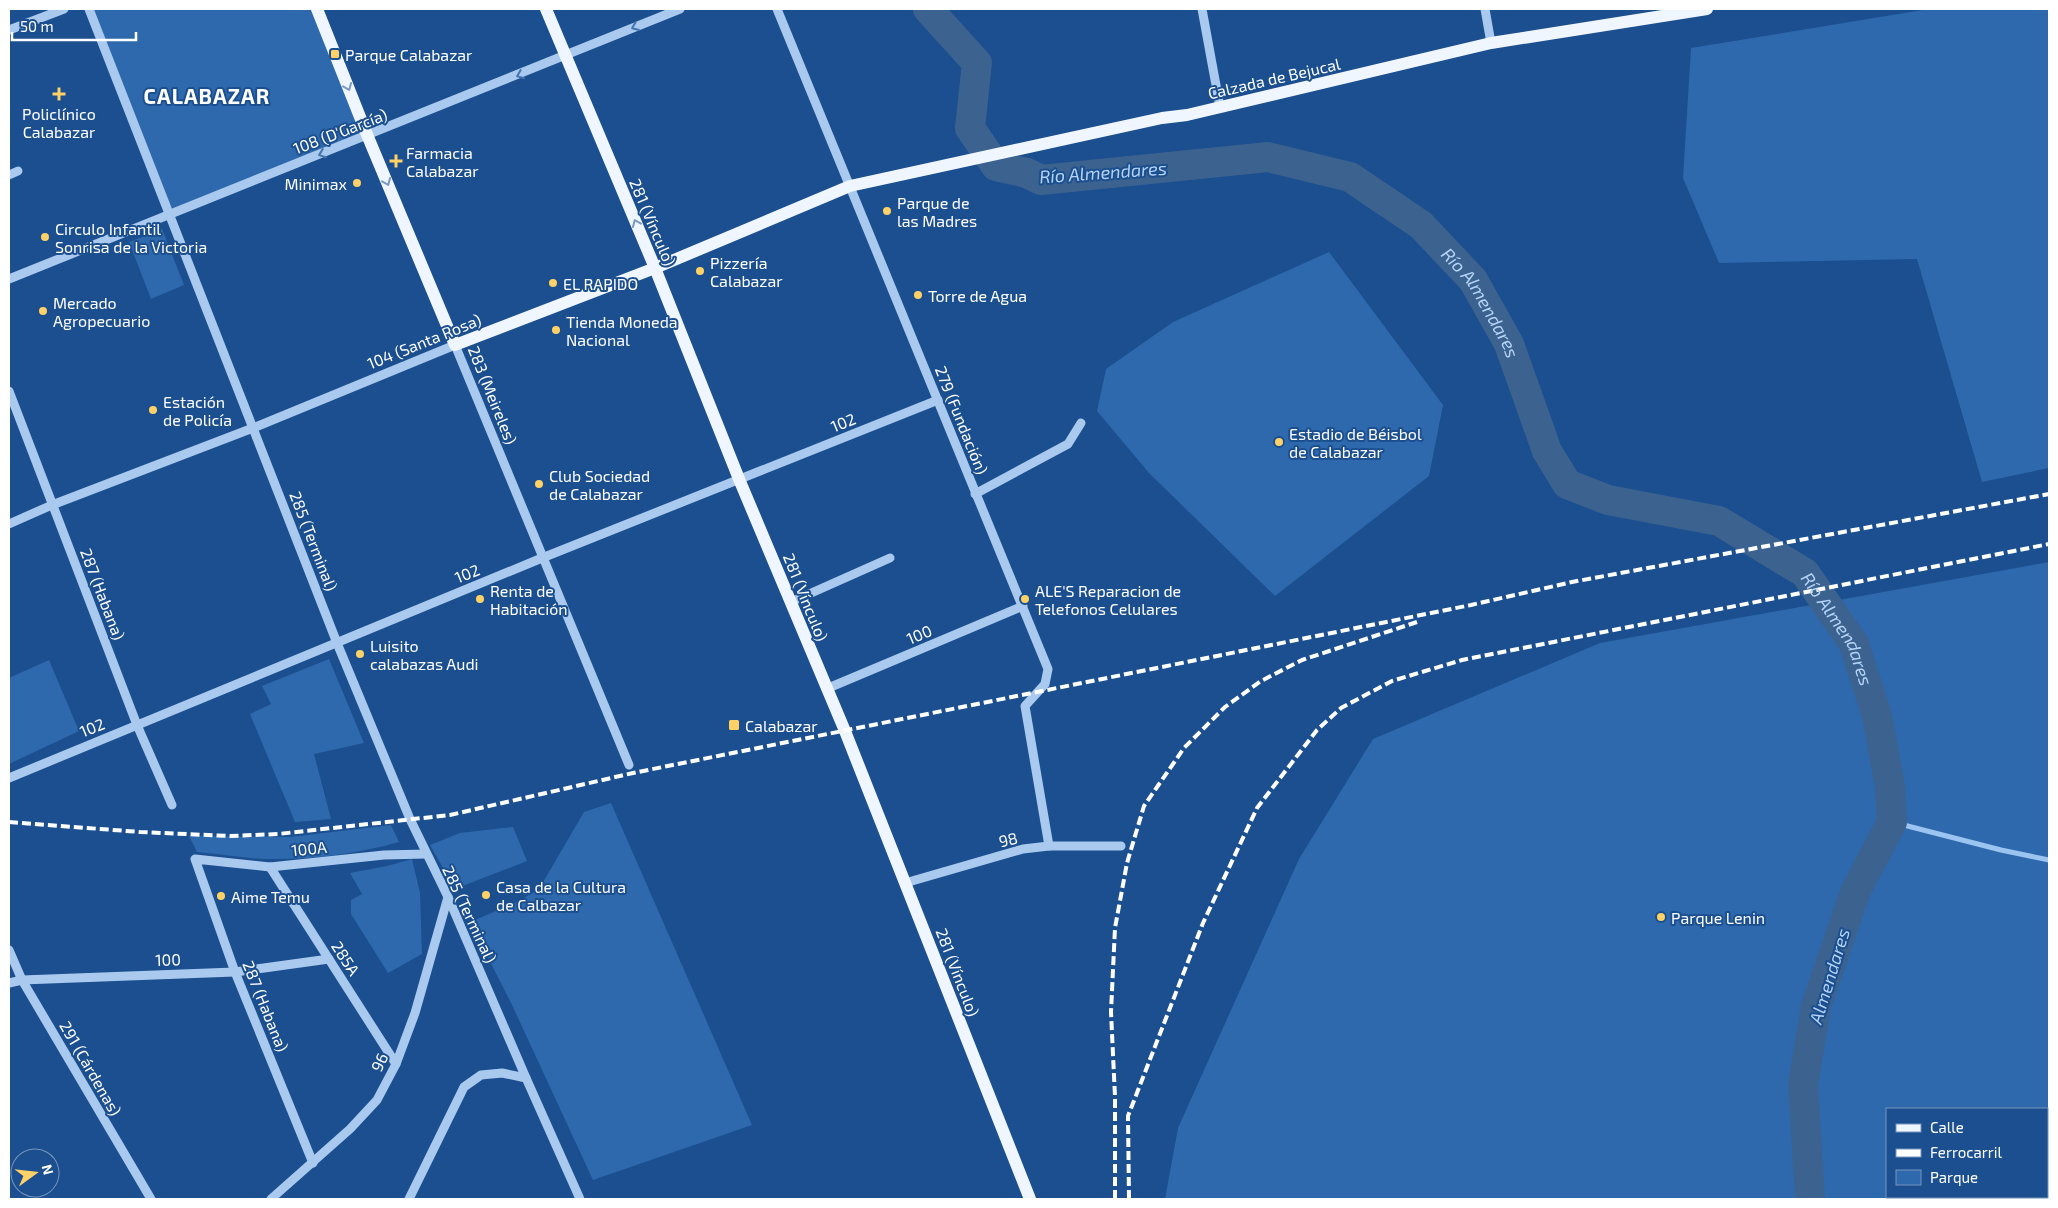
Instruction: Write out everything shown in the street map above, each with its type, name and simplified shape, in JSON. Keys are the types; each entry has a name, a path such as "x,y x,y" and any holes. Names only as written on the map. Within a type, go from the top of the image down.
{"main road":[{"name":"283 (Meireles)","path":"317,9 455,345"},
{"name":"281 (Vínculo)","path":"546,9 655,268 739,479 845,731 1030,1199"},
{"name":"Calzada de Bejucal","path":"850,186 1220,107 1492,44 1707,9"},
{"name":"104 (Santa Rosa)","path":"455,345 655,268 850,186"}],"street":[{"path":"9,30 64,9"},
{"name":"285 (Terminal)","path":"89,9 337,643 426,854 448,897 580,1199"},
{"name":"108 (D'García)","path":"9,279 170,213 368,137 680,9"},
{"name":"279 (Fundación)","path":"778,9 1048,669 1045,684 1025,706 1049,846"},
{"path":"1202,9 1220,107"},
{"path":"1485,9 1492,44"},
{"path":"9,175 18,171"},
{"name":"104 (Santa Rosa)","path":"9,524 52,505 253,428 455,345"},
{"name":"283 (Meireles)","path":"455,345 629,765"},
{"name":"287 (Habana)","path":"9,391 137,725 172,805"},
{"name":"102","path":"9,778 542,558 938,400"},
{"path":"976,494 1068,444 1081,423"},
{"path":"791,602 890,558"},
{"name":"100","path":"826,689 1023,606"},
{"name":"98","path":"905,883 1023,850 1049,846 1121,846"},
{"name":"100A","path":"195,859 270,867 384,855 426,854"},
{"name":"287 (Habana)","path":"195,859 235,972 313,1164"},
{"name":"285A","path":"270,867 396,1064"},
{"name":"96","path":"271,1199 313,1164 377,1100 396,1064 432,960 448,897"},
{"name":"291 (Cárdenas)","path":"9,950 22,980 150,1199"},
{"name":"100","path":"9,983 22,980 235,972 329,959"},
{"path":"409,1199 464,1087 481,1075 502,1073 526,1078"}],"green space":[{"path":"89,9 317,9 368,137 170,213"},
{"path":"1929,9 2049,9 2049,468 1982,482 1917,259 1719,263 1683,178 1691,48"},
{"path":"162,229 184,285 151,299 129,242"},
{"name":"Estadio de Béisbol de Calabazar","path":"1329,252 1443,405 1429,476 1275,596 1149,473 1097,411 1106,369 1173,322"},
{"name":"Parque Lenin","path":"2049,562 2049,1199 1165,1199 1178,1128 1299,859 1373,739 1600,643"},
{"path":"329,659 364,743 314,754 331,819 295,822 250,714 271,704 262,686"},
{"path":"49,660 79,731 9,764 9,678"},
{"path":"611,803 752,1125 593,1180 512,1005 470,922 517,902 539,889 584,812"},
{"path":"391,825 399,842 350,853 283,859 197,852 189,836 290,837"},
{"path":"513,827 527,861 455,889 430,845 460,833"},
{"path":"412,859 420,893 422,954 388,973 351,914 351,900 362,894 350,873"}],"waterway":[{"name":"Río Almendares","path":"928,9 977,63 970,128 996,166 1027,173 1041,180 1268,157 1350,177 1421,225 1473,280 1509,344 1547,451 1567,484 1608,500 1719,521 1805,573 1854,644 1877,716 1890,787 1892,822 1856,890 1816,1006 1803,1084 1810,1199"},
{"path":"1892,822 2001,850 2049,860"}],"railway":[{"path":"9,822 140,832 230,836 278,834 450,815 633,773 1471,605 1572,582 2049,494"},
{"path":"1129,1199 1128,1116 1203,923 1257,808 1317,730 1341,708 1392,681 1462,660 2049,544"},
{"path":"1115,1199 1115,1097 1111,1012 1115,928 1127,863 1144,806 1184,748 1225,707 1261,681 1302,660 1417,622"}],"place":[{"name":"Parque Calabazar","path":"335,54"},
{"name":"Policlínico Calabazar","path":"59,94"},
{"name":"Farmacia Calabazar","path":"396,161"},
{"name":"Minimax","path":"357,183"},
{"name":"Parque de las Madres","path":"887,211"},
{"name":"Circulo Infantil Sonrisa de la Victoria","path":"45,237"},
{"name":"Pizzería Calabazar","path":"700,271"},
{"name":"EL RAPIDO","path":"553,283"},
{"name":"Torre de Agua","path":"918,295"},
{"name":"Mercado Agropecuario","path":"43,311"},
{"name":"Tienda Moneda Nacional","path":"556,330"},
{"name":"Estación de Policía","path":"153,410"},
{"name":"Estadio de Béisbol de Calabazar","path":"1279,442"},
{"name":"Club Sociedad de Calabazar","path":"539,484"},
{"name":"Renta de Habitación","path":"480,599"},
{"name":"ALE'S Reparacion de Telefonos Celulares","path":"1025,599"},
{"name":"Luisito calabazas Audi","path":"360,654"},
{"name":"Calabazar","path":"734,725"},
{"name":"Casa de la Cultura de Calbazar","path":"486,895"},
{"name":"Aime Temu","path":"221,896"},
{"name":"Parque Lenin","path":"1661,917"}],"district":[{"name":"CALABAZAR","path":"207,95"}],"water label":[{"name":"Almendares","path":"1829,976"}]}
